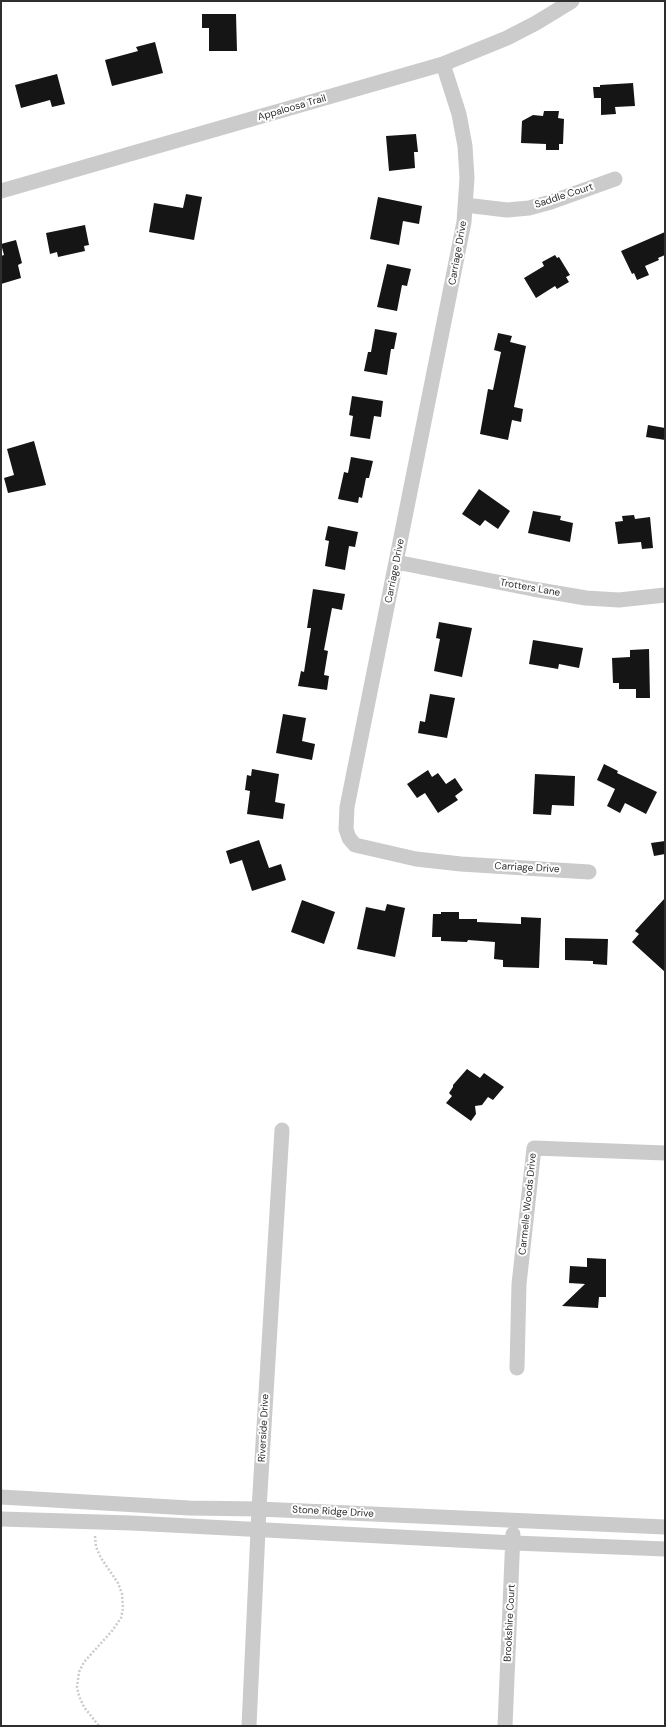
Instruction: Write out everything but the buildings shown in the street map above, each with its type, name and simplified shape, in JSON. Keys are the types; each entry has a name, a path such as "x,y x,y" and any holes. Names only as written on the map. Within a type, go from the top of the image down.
{"street":[{"name":"Appaloosa Trail","path":"1,191 443,64 507,38 536,24 572,1"},
{"name":"Carriage Drive","path":"443,64 459,114 465,146 467,178 464,222 347,807 346,829 349,838 355,845 384,853 416,859 461,864 589,872"},
{"name":"Saddle Court","path":"465,205 507,210 529,208 551,202 615,179"},
{"name":"Trotters Lane","path":"396,562 586,598 619,600 665,595"},
{"name":"Riverside Drive","path":"249,1726 259,1509 282,1130"},
{"name":"Carmelle Woods Drive","path":"517,1368 520,1284 534,1148 665,1153"},
{"name":"Stone Ridge Drive","path":"1,1496 189,1508 259,1509 665,1527"},
{"name":"Stone Ridge Drive","path":"1,1519 258,1528 514,1543 665,1549"},
{"name":"Brookshire Court","path":"505,1726 514,1543 513,1521"}],"path":[{"path":"95,1529 96,1547 101,1558 118,1583 122,1594 123,1608 121,1618 84,1662 79,1672 77,1687 79,1696 84,1707 99,1726"}]}
